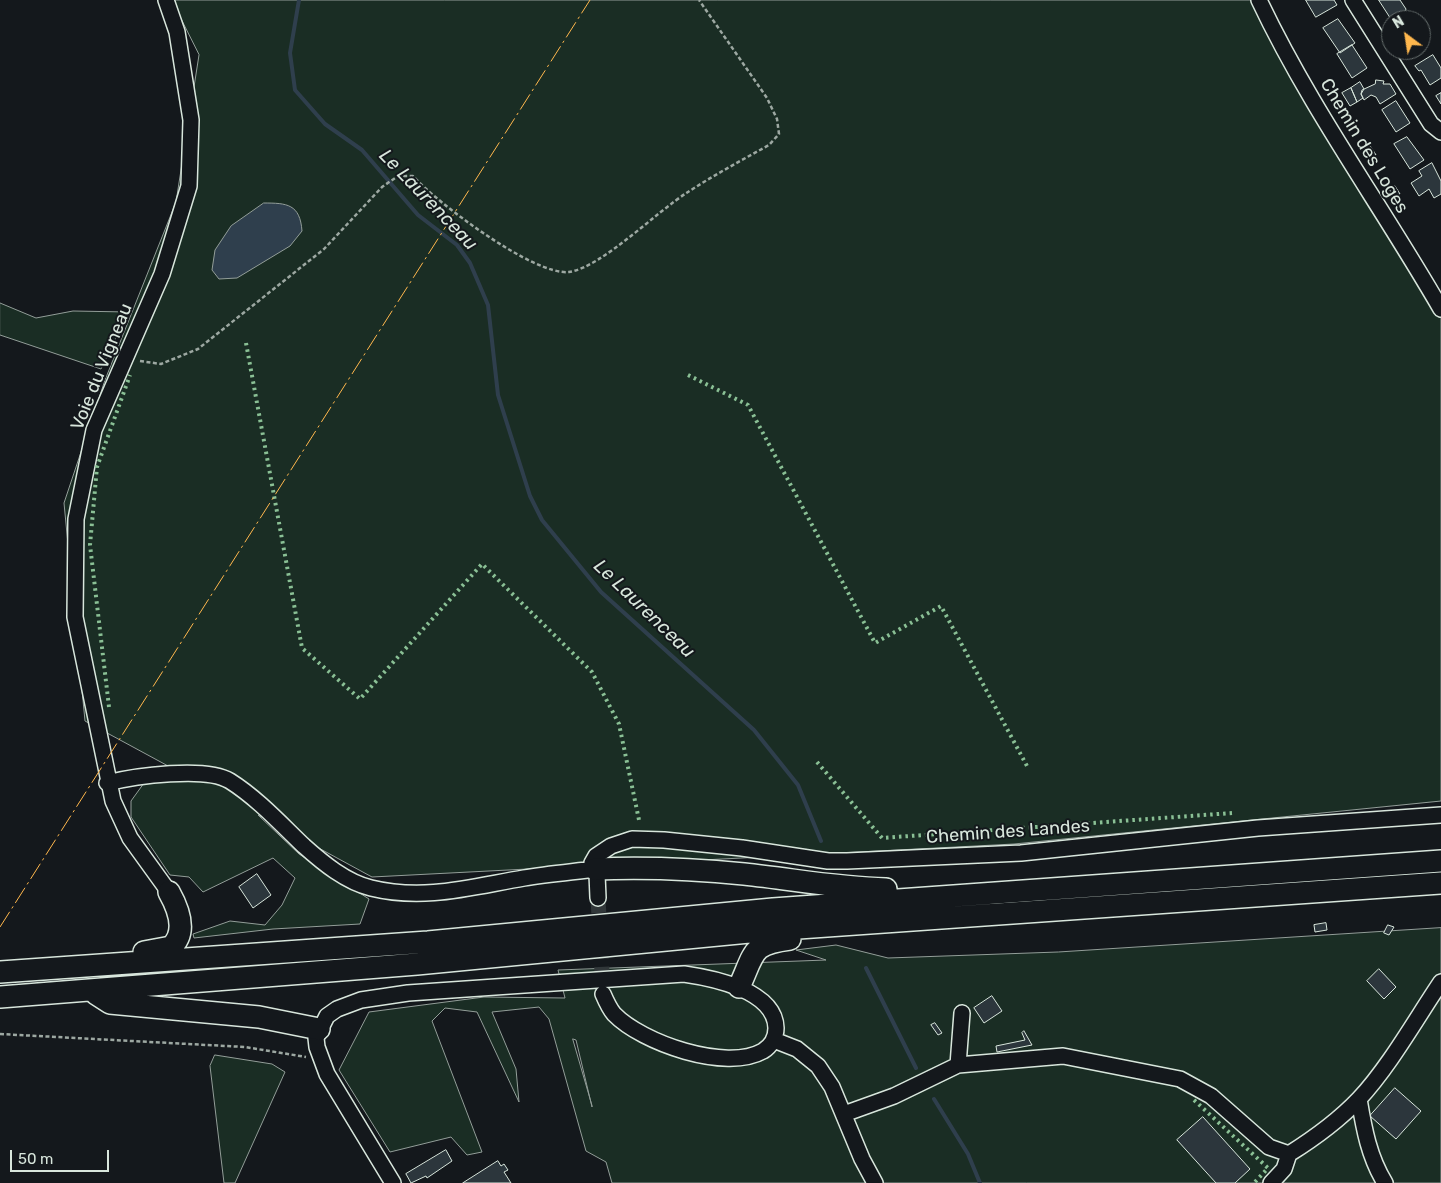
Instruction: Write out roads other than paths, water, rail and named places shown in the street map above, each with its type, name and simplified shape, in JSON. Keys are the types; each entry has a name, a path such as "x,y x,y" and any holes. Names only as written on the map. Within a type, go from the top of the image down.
{"highway":[{"path":"0,972 438,941 773,909 1441,861"},
{"path":"595,869 648,868 726,872 833,886 906,888 925,898"},
{"path":"0,997 417,964 860,923 1441,883"},
{"path":"43,969 66,957 155,951 171,947 179,937 180,924 169,892"},
{"path":"739,987 756,950 762,944 770,941 838,934 860,923"},
{"path":"91,991 110,1002 259,1017 319,1030"}],"street":[{"name":"Voie du Vigneau","path":"166,0 177,32 191,120 189,186 162,274 94,430 76,519 75,617 112,801 130,838 169,892"},
{"name":"Chemin des Loges","path":"1259,0 1276,35 1311,97 1441,309"},
{"path":"1353,0 1431,124 1441,132"},
{"path":"108,782 182,773 207,774 229,780 318,858 342,875 369,888 408,895 446,892 524,878 595,869 598,898"},
{"name":"Chemin des Landes","path":"595,869 592,863 596,856 611,846 632,839 664,840 742,848 828,861 847,861 1021,853 1258,828 1441,815"},
{"path":"393,1183 327,1074 317,1047 319,1030 327,1016 348,1004 408,993 662,974 700,976 739,987 752,994 770,1012 775,1021 774,1040 766,1049 744,1057 731,1058 696,1054 659,1041 623,1021 614,1014 603,994"},
{"path":"1271,1183 1284,1169 1289,1154 1306,1143 1359,1099 1377,1076 1441,982"},
{"path":"958,1065 962,1013"},
{"path":"774,1040 809,1056 832,1087 862,1159 875,1183"},
{"path":"844,1114 894,1096 958,1065 1063,1056 1180,1079 1211,1096 1269,1147 1289,1154"},
{"path":"1359,1099 1365,1137 1375,1167 1385,1183"}],"water":[{"path":"264,203 291,207 298,215 302,231 290,246 237,278 219,279 212,270 215,250 231,226"}],"waterway":[{"name":"Le Laurenceau","path":"299,0 290,53 295,90 325,124 362,150 418,215 457,245 470,263 488,305 498,395 530,496 542,520 601,592 754,730 798,785 821,841"},
{"name":"Le Laurenceau","path":"866,968 916,1068"},
{"name":"Le Laurenceau","path":"934,1099 968,1154 980,1183"}],"tunnel":[{"path":"598,898 603,991"}]}
